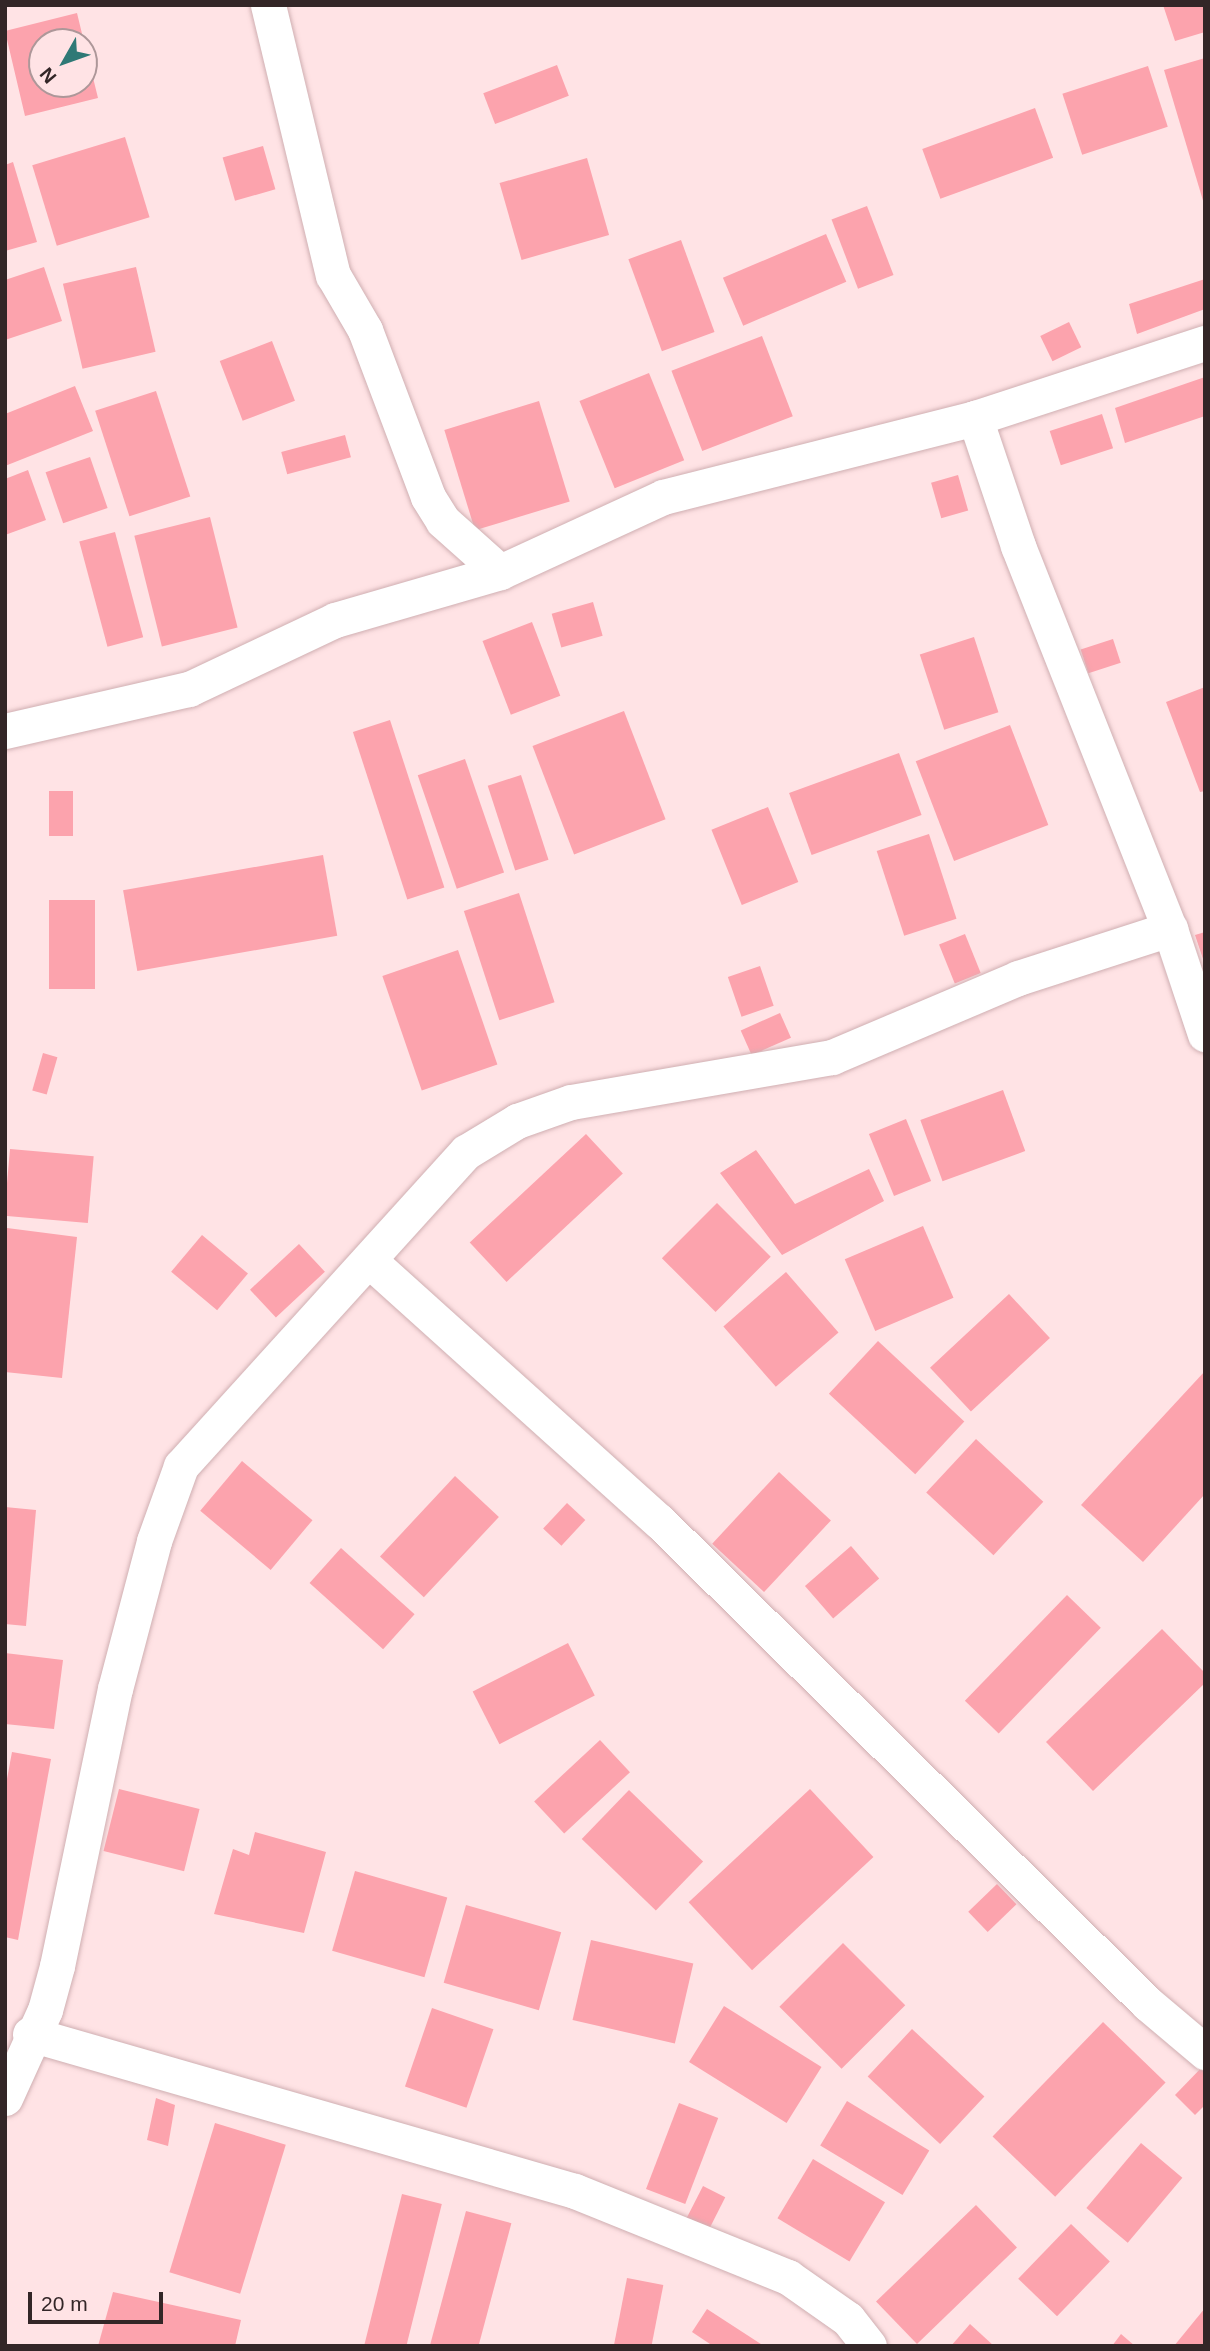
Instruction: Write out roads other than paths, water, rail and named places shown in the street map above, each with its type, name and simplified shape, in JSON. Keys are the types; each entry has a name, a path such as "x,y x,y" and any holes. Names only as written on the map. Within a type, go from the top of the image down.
{"street":[{"path":"268,5 333,275 365,330 428,497 443,521 500,572"},
{"path":"5,731 189,689 335,620 500,572 663,497 975,418 1205,343"},
{"path":"975,418 1093,746 1170,929 1205,1034"},
{"path":"5,2098 30,2034 45,2011 57,1966 115,1689 154,1541 181,1466 253,1381 372,1262 466,1152 517,1121 571,1102 832,1057 1018,978 1170,929"},
{"path":"372,1262 659,1521 1148,2004 1205,2052"},
{"path":"30,2034 575,2191 788,2277 848,2319 869,2346"}]}
